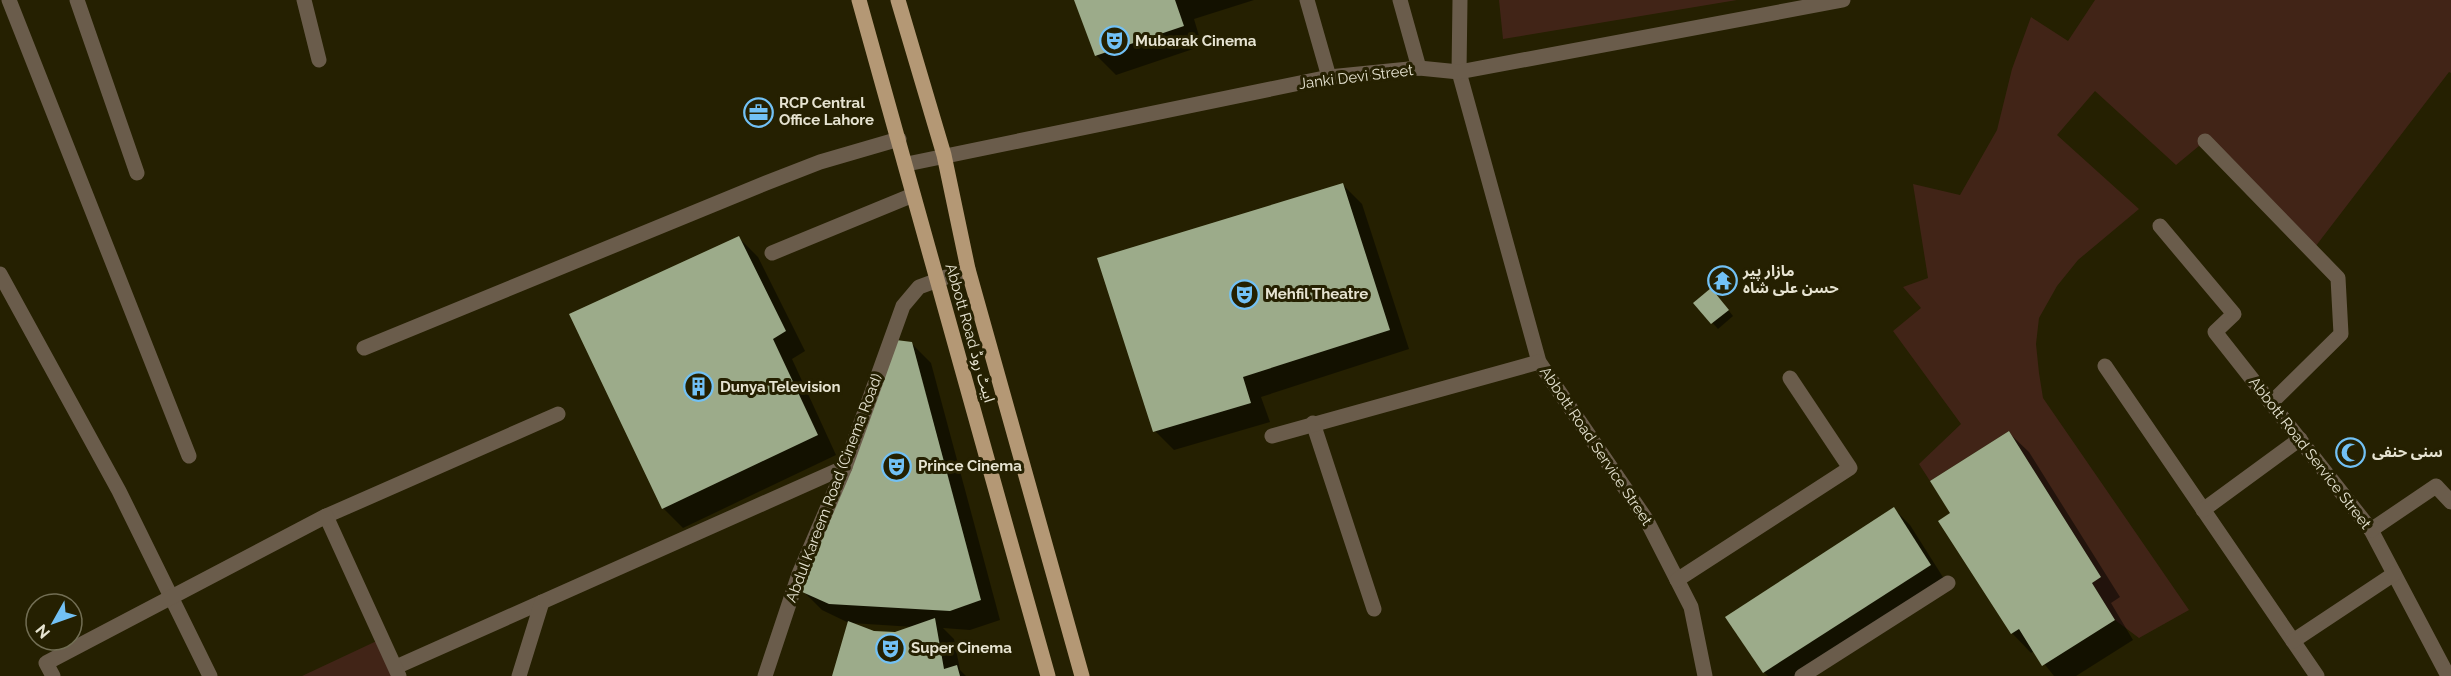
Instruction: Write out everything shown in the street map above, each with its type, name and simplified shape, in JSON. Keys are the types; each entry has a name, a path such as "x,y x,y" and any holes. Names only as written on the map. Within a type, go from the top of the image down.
{"main road":[{"name":"Abbott Road ایبٹ روڈ","path":"859,0 907,164 936,280 1048,676"},
{"name":"Abbott Road ایبٹ روڈ","path":"898,0 944,155 968,269 1082,676"}],"street":[{"path":"9,0 189,456"},
{"path":"77,0 137,172"},
{"path":"304,0 319,60"},
{"path":"1307,0 1329,77"},
{"path":"1400,0 1419,68"},
{"name":"Abbott Road Service Street","path":"1460,0 1459,72 1539,362 1646,519 1691,607 1705,676"},
{"name":"Janki Devi Street","path":"907,164 1329,77 1419,68 1459,72 1843,0"},
{"path":"364,348 766,183 820,162 899,139"},
{"path":"2205,141 2338,278 2341,334 2271,403"},
{"path":"772,253 913,195"},
{"name":"Abbott Road Service Street","path":"2160,226 2234,314 2215,332 2371,530 2448,676"},
{"name":"Abdul Kareem Road (Cinema Road)","path":"765,676 799,574 845,467 903,306 919,287 968,269"},
{"path":"0,274 119,491 210,676"},
{"path":"1272,436 1539,362"},
{"path":"2105,366 2317,676"},
{"path":"1677,580 1850,468 1790,378"},
{"path":"53,676 46,663 326,516 558,414"},
{"path":"1313,423 1374,609"},
{"path":"2203,510 2300,439"},
{"path":"326,516 398,672 542,602 845,467"},
{"path":"2371,530 2436,486 2451,502"},
{"path":"2293,641 2394,574"},
{"path":"1802,676 1948,583"},
{"path":"519,676 542,602"}],"shaded area":[{"path":"1499,0 1737,0 1503,39"},
{"path":"2095,0 2451,0 2451,73 2449,72 2312,251 2205,141 2176,165 2095,91 2057,135 2139,209 2078,260 2057,286 2039,318 2036,344 2043,398 2189,610 2139,638 2115,620 2092,583 2101,577 2009,431 1930,481 1919,464 1961,424 1893,331 1921,308 1903,287 1928,278 1913,184 1960,195 1997,130 2012,69 2031,17 2068,41"},
{"path":"383,638 399,676 302,676"}],"building":[{"name":"Mubarak Cinema","path":"1074,0 1175,0 1184,26 1095,56"},
{"name":"Mehfil Theatre","path":"1343,183 1390,330 1243,377 1251,403 1153,432 1097,258"},
{"name":"Dunya Television","path":"739,236 786,331 773,339 818,435 662,509 569,314"},
{"path":"1711,288 1729,310 1711,324 1693,303"},
{"name":"Prince Cinema","path":"896,340 912,342 981,600 950,611 829,604 800,591"},
{"path":"2009,431 2101,577 2092,583 2115,620 2042,666 2019,629 2011,634 1938,521 1950,513 1930,481"},
{"path":"1894,507 1931,565 1763,673 1725,617"},
{"name":"Super Cinema","path":"935,618 944,669 957,665 960,676 832,676 848,621 874,631 895,632"}],"place":[{"name":"Mubarak Cinema","path":"1114,41"},
{"name":"RCP Central Office Lahore","path":"758,112"},
{"name":"مازار پیر حسن علی شاہ","path":"1722,280"},
{"name":"Mehfil Theatre","path":"1244,294"},
{"name":"Dunya Television","path":"699,387"},
{"name":"سنی حنفی","path":"2351,452"},
{"name":"Prince Cinema","path":"897,466"},
{"name":"Super Cinema","path":"890,648"}]}
